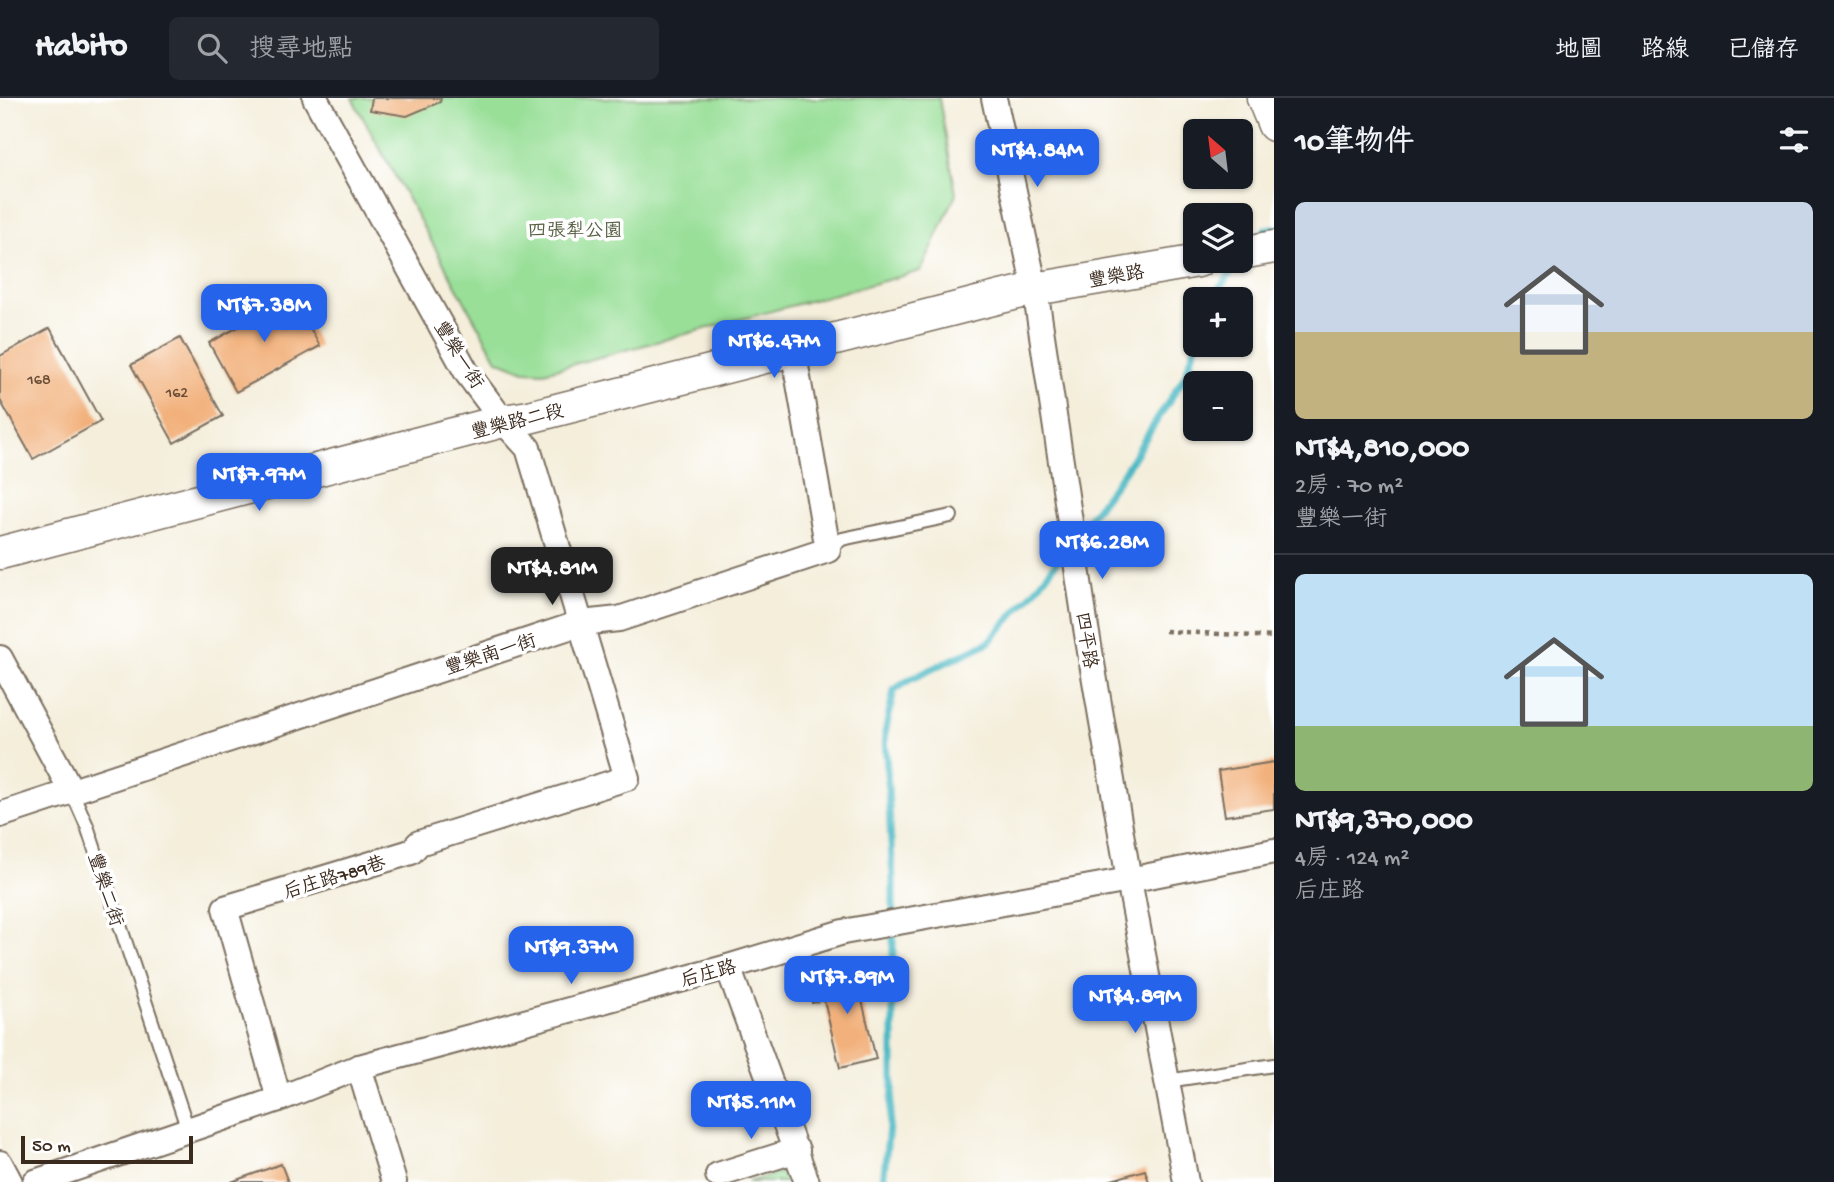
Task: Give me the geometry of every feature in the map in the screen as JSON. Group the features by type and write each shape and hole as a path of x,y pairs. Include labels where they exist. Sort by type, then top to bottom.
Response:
{"street":[{"name":"豐樂一街","path":"315,98 467,373 503,421 528,447 627,778"},
{"name":"四平路","path":"994,98 1035,289 1086,628 1129,880 1186,1182"},
{"path":"1263,98 1274,125"},
{"path":"1253,251 1274,247"},
{"name":"豐樂路","path":"1035,289 1183,264"},
{"name":"豐樂路二段","path":"0,553 503,421 529,417 1035,289"},
{"path":"793,349 828,550"},
{"name":"豐樂南一街","path":"0,815 581,623 619,619 828,550"},
{"name":"豐樂二街","path":"0,658 72,792"},
{"name":"后庄路789巷","path":"279,1098 225,908 411,852 419,843 627,778"},
{"name":"后庄路","path":"35,1182 279,1098 359,1067 728,967 843,932 1129,880 1274,850"},
{"path":"728,967 807,1182"},
{"path":"359,1067 394,1182"},
{"path":"709,1178 797,1150"},
{"path":"0,1163 10,1182"}],"lane":[{"path":"828,550 842,539 951,516"},
{"name":"豐樂二街","path":"72,792 91,839 188,1130"},
{"path":"1167,1081 1274,1065"}],"path":[{"path":"1165,631 1274,637"}],"green space":[{"name":"四張犁公園","path":"352,98 939,98 956,194 921,271 544,372 525,371 497,360"},
{"path":"789,1170 793,1182 748,1182"}],"building":[{"path":"372,98 441,98 440,102 407,116 370,110"},
{"path":"293,297 320,346 236,392 209,343"},
{"path":"50,328 101,421 33,459 0,400 0,356"},
{"path":"180,338 223,416 174,443 131,365"},
{"path":"1274,762 1274,809 1225,816 1218,771"},
{"path":"872,969 876,988 860,992 876,1059 840,1068 824,1000 812,1003 808,985"},
{"path":"281,1164 288,1182 231,1182"},
{"path":"1145,1170 1149,1182 1108,1182 1108,1181"}],"waterway":[{"path":"1258,239 1265,230 1274,228"},
{"path":"1220,287 1231,273"},
{"path":"1078,533 1124,472 1185,376 1192,357"},
{"path":"883,1182 893,1090 893,880 885,733 894,690 909,680 989,642 1037,588 1067,548"}]}
